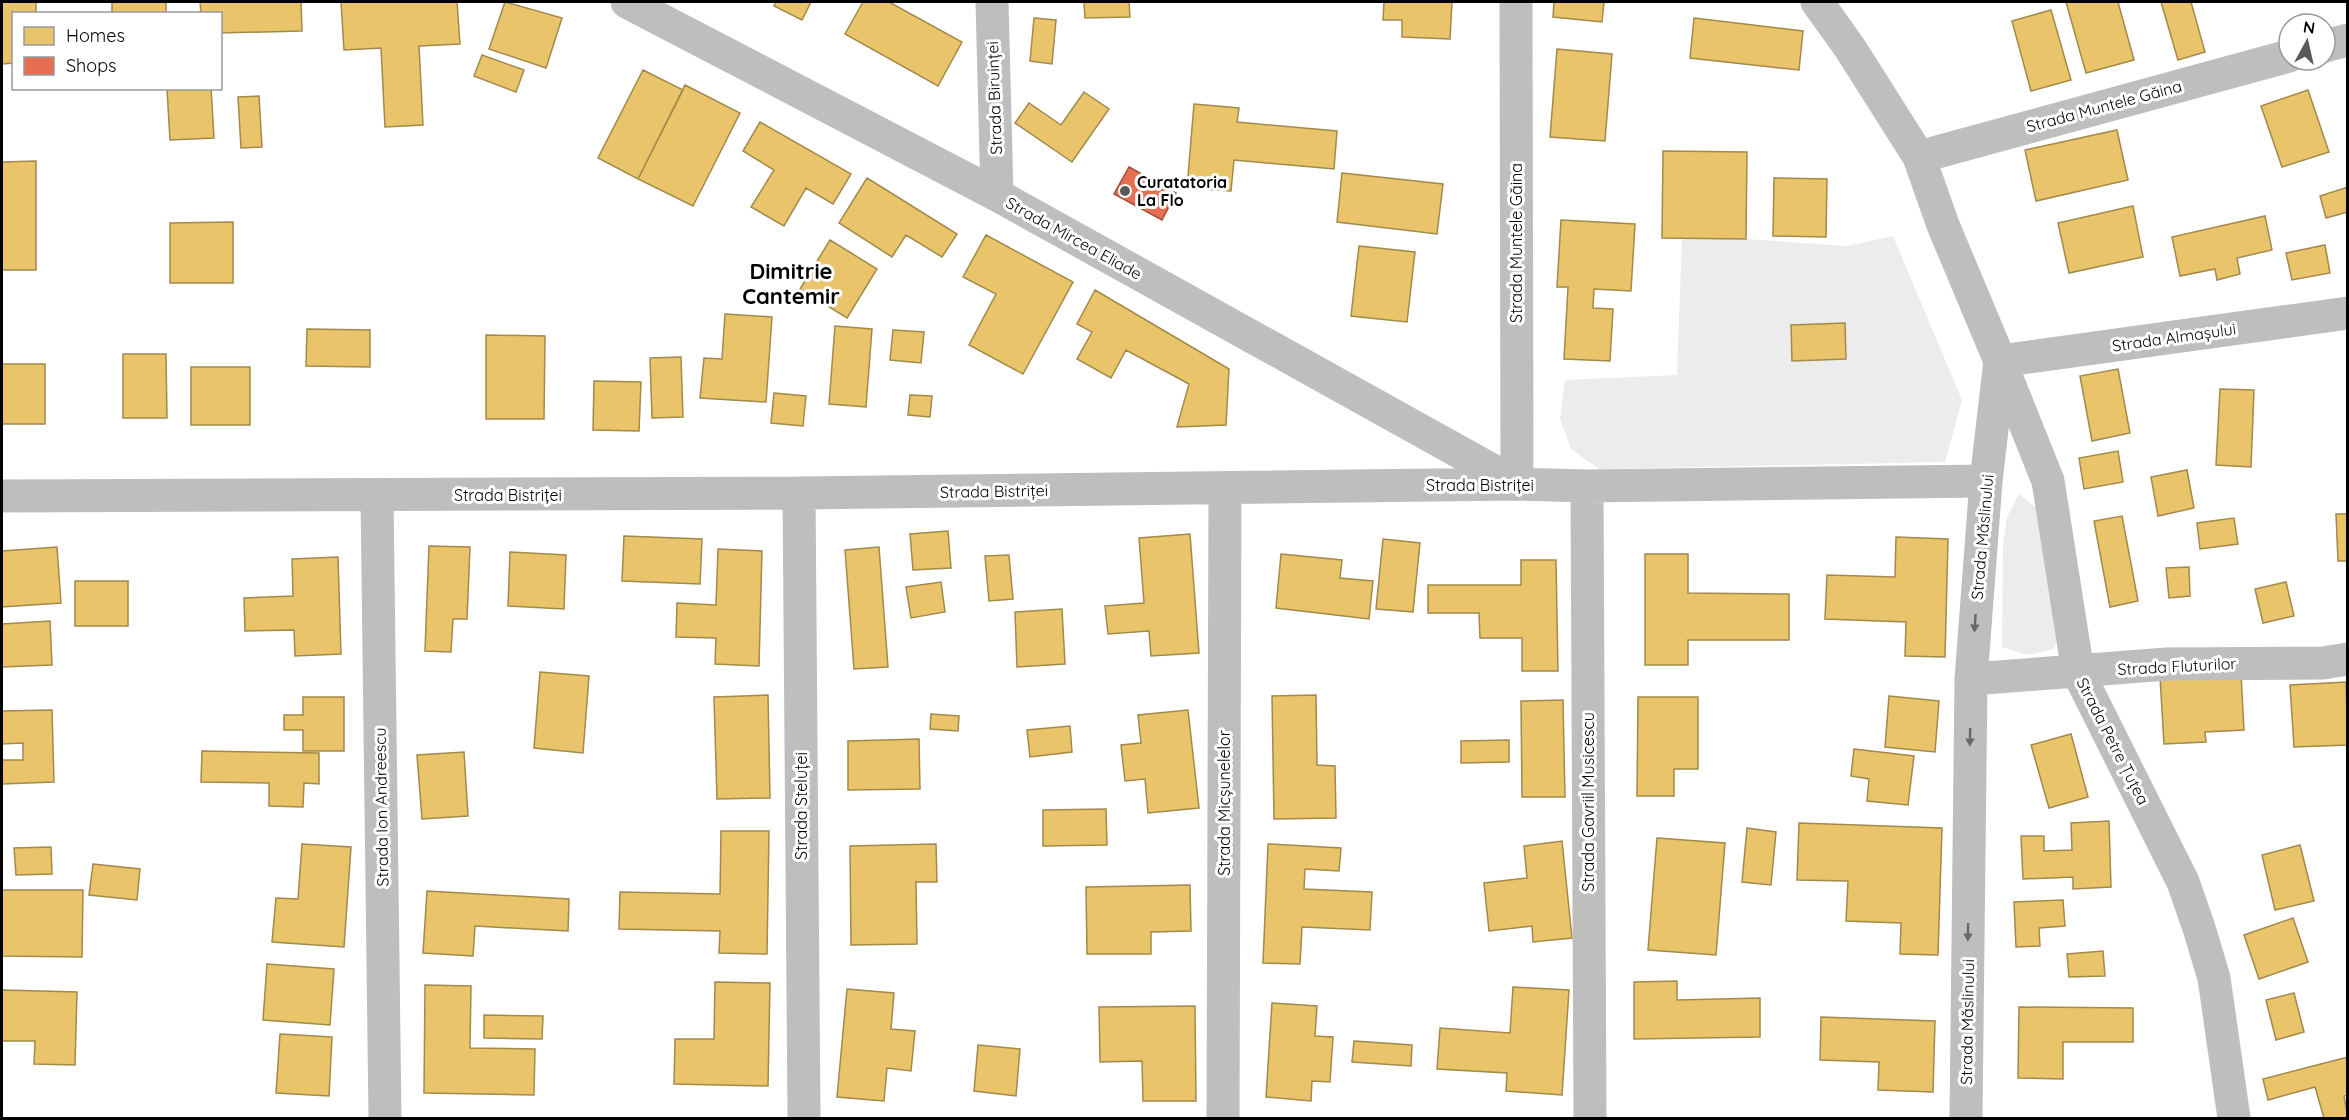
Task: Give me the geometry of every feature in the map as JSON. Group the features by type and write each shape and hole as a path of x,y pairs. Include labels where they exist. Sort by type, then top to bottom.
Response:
{"street":[{"name":"Strada Mircea Eliade","path":"627,2 998,195 1517,484"},
{"name":"Strada Biruinței","path":"992,2 998,195"},
{"name":"Strada Muntele Găina","path":"1516,2 1517,484"},
{"name":"Strada Măslinului","path":"1816,2 1850,48 1918,157 1943,225 2000,362 1986,481 1971,679 1966,1119"},
{"name":"Strada Muntele Găina","path":"1918,157 2277,59"},
{"name":"Strada Almașului","path":"2000,362 2348,313"},
{"name":"Strada Petre Țuțea","path":"2000,362 2048,481 2078,672 2173,862 2196,919 2214,978 2234,1119"},
{"name":"Strada Bistriței","path":"2,496 799,493 1986,481"},
{"name":"Strada Gavriil Musicescu","path":"1587,486 1590,1119"},
{"name":"Strada Micșunelelor","path":"1223,1119 1225,488"},
{"name":"Strada Steluței","path":"799,493 804,1119"},
{"name":"Strada Ion Andreescu","path":"377,496 385,1119"},
{"name":"Strada Fluturilor","path":"1971,679 2167,664 2323,663 2348,659"}],"shaded area":[{"path":"1893,236 1962,400 1945,462 1599,469 1571,449 1560,419 1565,380 1677,375 1682,238 1746,239 1847,246"},
{"path":"2019,494 2037,509 2061,633 2054,649 2027,655 2002,647 2003,545 2007,517"}],"building: Homes":[{"path":"2,2 36,2 36,12 12,12 12,63 2,64"},
{"path":"112,2 166,2 166,12 112,12"},
{"path":"200,2 301,2 302,31 222,33 222,12 201,12"},
{"path":"341,2 457,2 460,44 419,46 423,125 385,127 381,48 344,50"},
{"path":"505,2 562,18 546,68 489,49"},
{"path":"776,2 811,2 802,20 774,6"},
{"path":"863,2 889,2 962,42 938,86 845,34"},
{"path":"1084,2 1129,2 1130,17 1085,18"},
{"path":"1384,2 1452,2 1450,39 1402,37 1402,20 1383,20"},
{"path":"1554,2 1604,2 1602,22 1553,17"},
{"path":"2066,2 2118,2 2134,60 2086,73"},
{"path":"2161,2 2191,2 2205,52 2178,60"},
{"path":"2051,10 2071,80 2031,91 2012,21"},
{"path":"1034,18 1056,20 1052,64 1030,61"},
{"path":"1694,18 1803,31 1799,70 1690,58"},
{"path":"1557,49 1612,54 1605,141 1550,137"},
{"path":"482,55 524,70 516,92 474,76"},
{"path":"643,70 683,90 638,179 598,158"},
{"path":"685,85 740,113 693,206 638,179"},
{"path":"167,90 211,90 214,138 170,140"},
{"path":"2308,90 2329,152 2282,167 2261,106"},
{"path":"1084,92 1109,109 1072,162 1015,123 1029,103 1061,125"},
{"path":"259,96 262,147 241,148 238,97"},
{"path":"1194,104 1239,108 1237,122 1337,131 1334,169 1234,160 1231,191 1187,188"},
{"path":"760,122 851,174 833,204 806,188 784,226 751,207 774,170 743,151"},
{"path":"2117,130 2128,180 2036,201 2025,150"},
{"path":"1663,151 1747,152 1746,239 1662,238"},
{"path":"36,161 36,270 2,270 2,162"},
{"path":"1342,173 1443,184 1437,234 1337,222"},
{"path":"867,178 957,234 942,257 906,235 892,257 839,223"},
{"path":"1774,178 1827,179 1826,237 1773,236"},
{"path":"2348,187 2348,212 2326,218 2320,196"},
{"path":"2133,206 2143,257 2069,273 2058,223"},
{"path":"2265,216 2272,250 2237,258 2240,274 2217,280 2215,269 2180,276 2172,237"},
{"path":"1561,220 1635,224 1631,291 1594,289 1593,308 1613,309 1610,361 1564,359 1568,287 1557,287"},
{"path":"233,222 233,283 170,283 170,223"},
{"path":"986,235 1073,282 1023,374 969,345 996,294 963,277"},
{"path":"830,240 877,269 847,318 800,289"},
{"path":"2325,245 2330,273 2292,280 2286,253"},
{"path":"1359,246 1415,252 1407,322 1351,316"},
{"path":"1095,290 1229,369 1226,425 1177,427 1189,384 1126,350 1111,378 1077,359 1092,332 1077,324"},
{"path":"725,314 772,317 766,402 700,398 704,358 722,359"},
{"path":"1845,323 1846,359 1792,361 1791,325"},
{"path":"835,326 872,329 866,407 829,404"},
{"path":"307,329 370,330 370,367 306,366"},
{"path":"893,330 924,332 921,363 890,360"},
{"path":"486,335 545,336 544,419 486,419"},
{"path":"123,354 166,354 167,418 123,418"},
{"path":"681,357 683,417 652,418 650,358"},
{"path":"2,364 45,364 45,424 2,424"},
{"path":"191,367 250,367 250,425 191,425"},
{"path":"2118,369 2130,433 2092,441 2080,376"},
{"path":"594,381 641,382 639,431 593,430"},
{"path":"2220,389 2254,390 2251,467 2216,465"},
{"path":"774,393 806,396 803,426 771,423"},
{"path":"910,395 932,396 930,417 908,415"},
{"path":"2118,451 2123,482 2084,489 2079,458"},
{"path":"2187,470 2194,508 2158,516 2151,477"},
{"path":"2336,514 2348,514 2348,561 2338,561"},
{"path":"2122,516 2138,601 2110,607 2094,521"},
{"path":"2234,518 2238,544 2200,549 2197,523"},
{"path":"948,531 951,568 913,570 910,534"},
{"path":"1190,534 1199,653 1151,656 1149,631 1108,634 1105,606 1144,603 1139,538"},
{"path":"624,536 702,539 700,584 622,581"},
{"path":"1896,537 1948,539 1945,657 1905,656 1906,622 1825,619 1827,575 1895,577"},
{"path":"1383,539 1420,543 1413,612 1376,609"},
{"path":"429,546 470,547 467,619 453,619 451,652 425,651"},
{"path":"57,547 61,603 2,607 2,551"},
{"path":"879,547 888,667 854,669 845,550"},
{"path":"718,549 762,551 759,666 715,664 716,638 676,637 677,603 716,605"},
{"path":"510,552 566,555 564,609 508,606"},
{"path":"1281,554 1342,560 1340,578 1373,581 1369,619 1276,608"},
{"path":"1645,554 1688,554 1688,593 1789,594 1789,640 1688,640 1688,665 1645,665"},
{"path":"1009,555 1013,599 989,601 985,556"},
{"path":"338,557 341,654 295,656 294,630 245,631 244,598 293,596 292,559"},
{"path":"1521,560 1556,560 1558,671 1522,671 1522,638 1480,638 1479,613 1428,613 1428,585 1521,585"},
{"path":"2189,567 2190,596 2169,598 2166,568"},
{"path":"75,581 128,581 128,626 75,626"},
{"path":"941,582 945,612 911,618 906,587"},
{"path":"2286,582 2294,616 2263,623 2255,589"},
{"path":"1062,609 1065,664 1017,667 1015,612"},
{"path":"50,621 52,665 2,667 2,624"},
{"path":"540,672 589,676 583,753 534,748"},
{"path":"2241,674 2244,730 2205,732 2206,742 2164,744 2160,677"},
{"path":"2346,682 2348,745 2294,747 2290,685"},
{"path":"768,695 770,798 717,799 714,697"},
{"path":"1316,695 1317,765 1335,766 1336,818 1274,819 1272,696"},
{"path":"1889,696 1939,701 1935,752 1885,747"},
{"path":"303,697 344,697 344,751 303,751 303,730 284,730 284,715 303,715"},
{"path":"1638,697 1698,697 1698,769 1674,769 1674,796 1637,796"},
{"path":"1563,700 1565,797 1522,797 1521,701"},
{"path":"52,710 54,782 2,784 2,760 23,760 23,743 2,744 2,711"},
{"path":"1188,710 1199,808 1148,813 1145,779 1125,781 1121,745 1141,743 1138,715"},
{"path":"931,714 959,716 958,731 930,729"},
{"path":"1070,726 1072,752 1030,757 1027,730"},
{"path":"2071,734 2088,797 2049,808 2031,745"},
{"path":"919,739 920,789 848,790 848,741"},
{"path":"1509,740 1509,762 1461,763 1461,741"},
{"path":"1854,749 1914,756 1908,805 1867,801 1869,779 1851,776"},
{"path":"202,751 319,753 319,784 304,783 303,807 269,806 269,783 201,782"},
{"path":"464,752 468,816 422,819 417,755"},
{"path":"1106,809 1107,845 1043,846 1043,810"},
{"path":"2109,821 2111,887 2073,889 2073,877 2023,879 2021,836 2044,836 2044,851 2072,850 2071,823"},
{"path":"1799,823 1942,828 1938,955 1900,954 1901,923 1846,921 1848,881 1797,880"},
{"path":"1747,828 1776,832 1771,885 1742,882"},
{"path":"721,831 769,831 767,954 719,953 720,931 619,929 620,892 720,894"},
{"path":"1657,838 1725,843 1716,955 1648,950"},
{"path":"1562,841 1572,938 1533,942 1532,926 1489,931 1484,883 1527,878 1524,846"},
{"path":"302,844 351,847 344,947 272,942 276,898 298,899"},
{"path":"936,844 937,882 916,882 917,944 851,945 850,846"},
{"path":"1268,844 1341,848 1339,871 1305,869 1304,889 1372,892 1370,930 1302,927 1300,964 1263,963"},
{"path":"2300,845 2314,901 2275,910 2262,855"},
{"path":"51,847 52,874 16,875 14,848"},
{"path":"93,864 140,869 137,900 89,895"},
{"path":"1190,885 1191,931 1151,932 1151,954 1087,954 1086,887"},
{"path":"2,890 83,890 82,957 2,956"},
{"path":"427,891 569,899 568,931 475,926 473,956 423,953"},
{"path":"2063,900 2065,926 2039,928 2040,946 2016,947 2014,902"},
{"path":"2293,918 2308,962 2259,979 2244,935"},
{"path":"2103,951 2105,976 2069,977 2067,954"},
{"path":"267,964 334,969 330,1025 263,1020"},
{"path":"1677,981 1677,1000 1760,998 1760,1037 1634,1039 1634,982"},
{"path":"715,982 770,983 768,1086 674,1084 675,1039 714,1039"},
{"path":"425,985 471,986 470,1048 535,1049 534,1095 424,1093"},
{"path":"1513,987 1569,990 1562,1095 1506,1091 1507,1073 1437,1069 1440,1028 1510,1033"},
{"path":"847,989 894,993 891,1029 915,1031 911,1071 887,1068 884,1101 837,1097"},
{"path":"2,990 77,992 75,1065 34,1064 35,1041 2,1041"},
{"path":"2294,993 2304,1032 2276,1040 2266,1000"},
{"path":"1272,1003 1317,1006 1315,1036 1333,1037 1330,1082 1312,1081 1311,1101 1266,1097"},
{"path":"1195,1006 1196,1101 1143,1101 1142,1061 1100,1062 1099,1007"},
{"path":"2019,1007 2133,1008 2133,1042 2063,1042 2063,1079 2018,1078"},
{"path":"484,1015 543,1016 542,1039 484,1038"},
{"path":"1821,1017 1935,1021 1933,1092 1878,1090 1879,1062 1820,1060"},
{"path":"280,1034 332,1037 329,1096 276,1093"},
{"path":"1354,1041 1412,1045 1411,1066 1352,1062"},
{"path":"978,1045 1020,1049 1016,1096 974,1091"},
{"path":"2348,1057 2348,1095 2344,1096 2348,1118 2324,1118 2315,1087 2268,1100 2263,1079"}],"building: Shops":[{"path":"1129,167 1176,193 1162,220 1114,194"}],"place":[{"name":"Curatatoria La Flo","path":"1125,191"}],"district":[{"name":"Dimitrie Cantemir","path":"791,284"}]}
